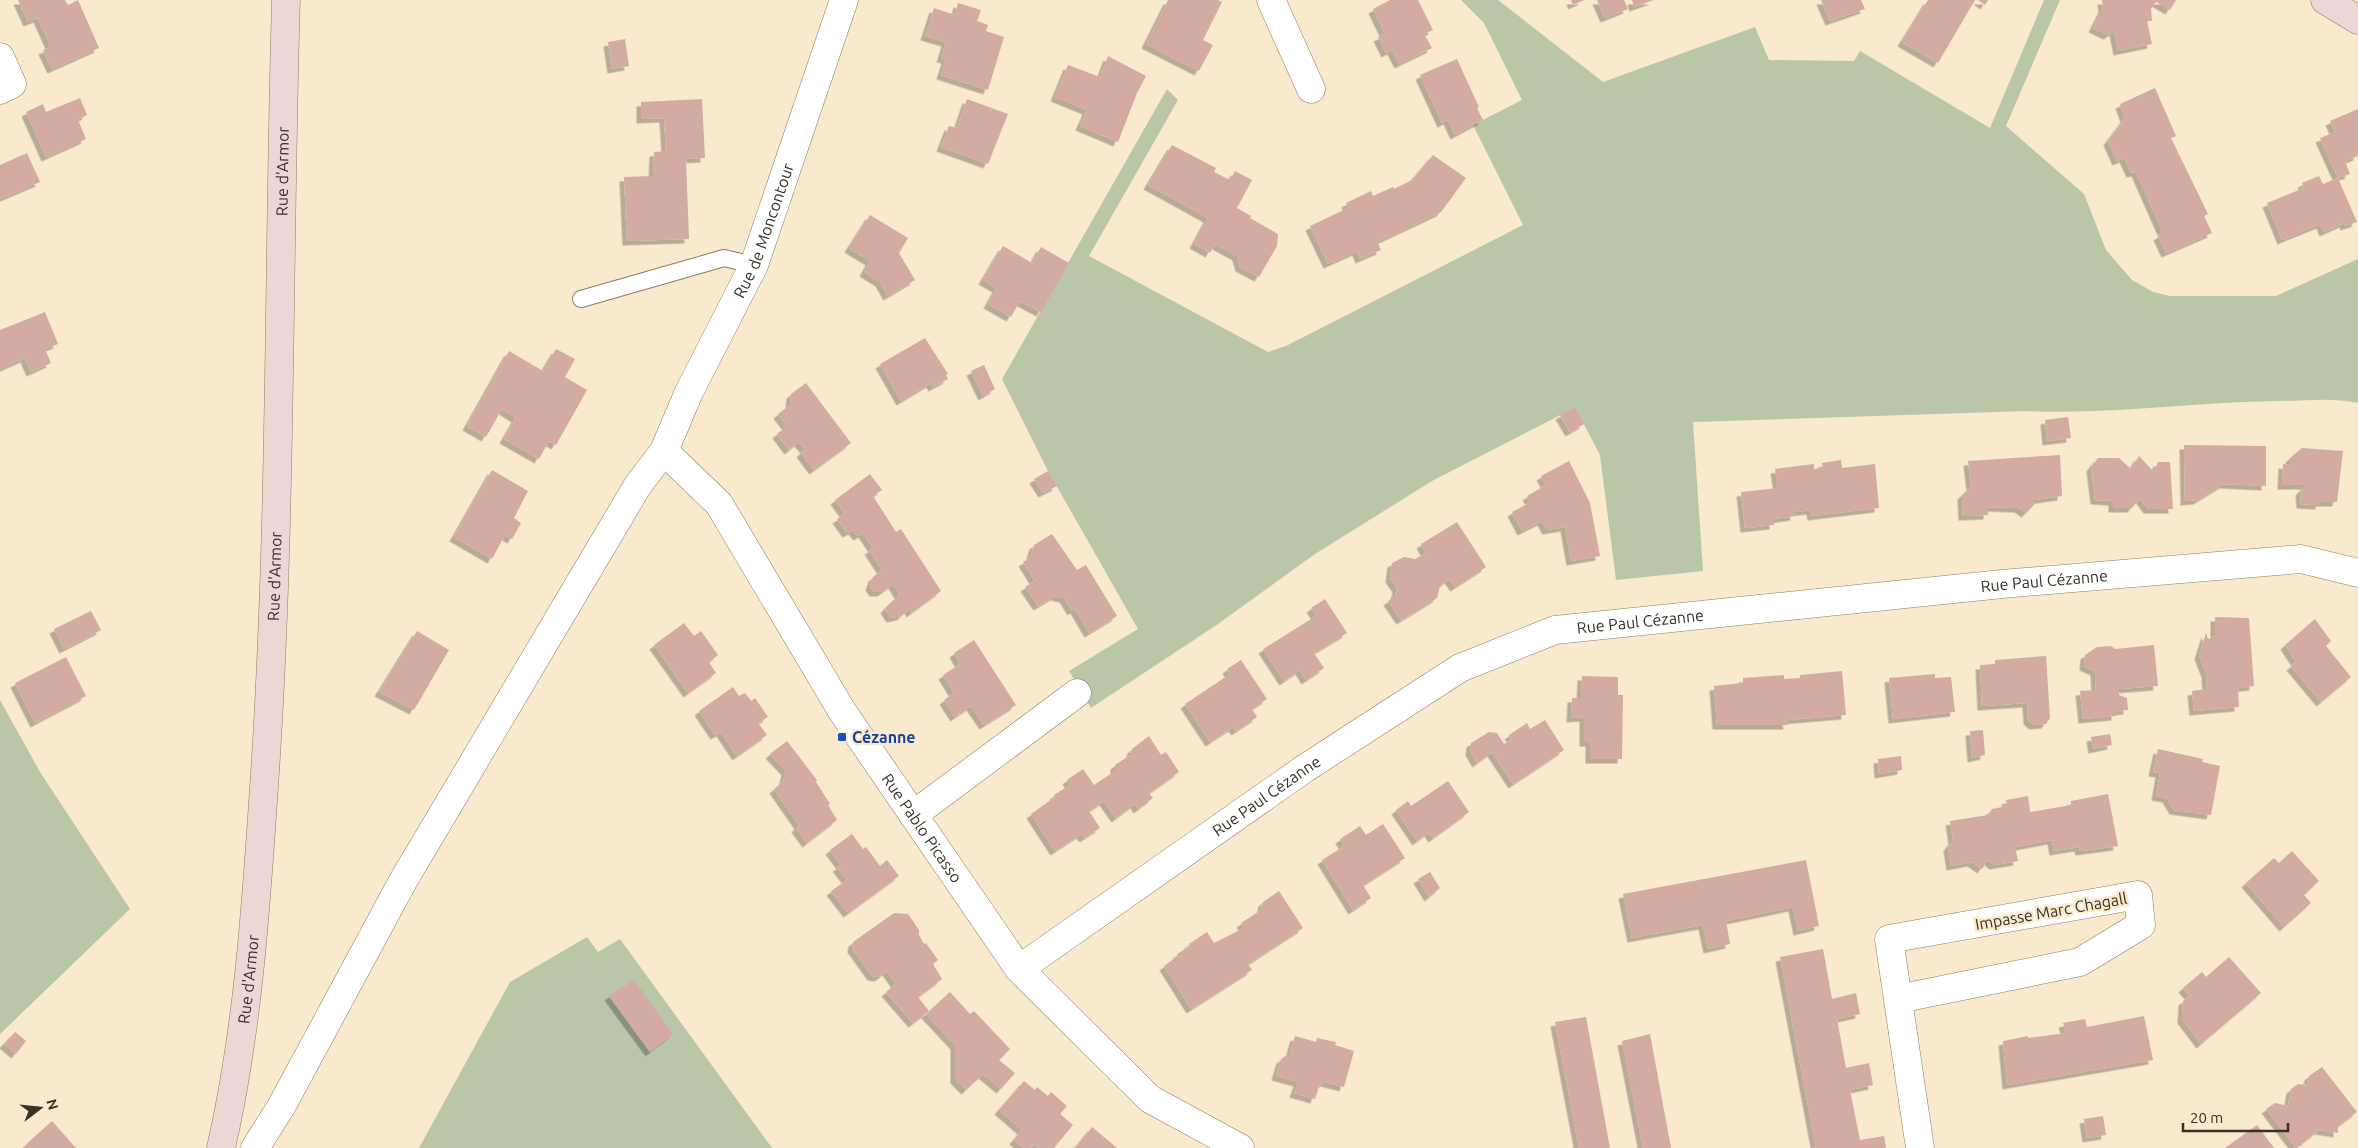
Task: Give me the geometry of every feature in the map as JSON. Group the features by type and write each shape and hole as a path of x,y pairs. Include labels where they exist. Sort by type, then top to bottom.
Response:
{"main road":[{"name":"Rue d'Armor","path":"221,1148 234,1093 255,920 272,680 286,0"},
{"path":"2325,0 2358,20"}],"street":[{"name":"Rue de Moncontour","path":"255,1148 281,1107 403,881 638,485 664,451 689,392 754,264 844,0"},
{"path":"1271,0 1311,89"},
{"path":"0,57 12,84 0,90"},
{"name":"Rue Pablo Picasso","path":"664,451 719,504 842,711 1019,969 1150,1099 1240,1148"},
{"name":"Rue Paul Cézanne","path":"1019,969 1304,769 1460,668 1555,630 2002,584 2301,559 2358,573"},
{"path":"913,815 1077,692"},
{"name":"Impasse Marc Chagall","path":"1898,999 2080,962 2141,925 2138,895 1889,939 1920,1148"}],"lane":[{"path":"581,299 724,258 754,264"}],"green space":[{"path":"1461,0 1498,0 1603,82 1755,27 1769,60 1854,61 1860,51 1990,128 2044,0 2060,0 2006,126 2084,194 2106,250 2132,280 2153,292 2170,296 2276,296 2358,259 2358,403 2338,400 2247,402 2120,410 2026,411 1693,422 1703,571 1616,580 1600,455 1578,413 1572,409 1432,481 1315,554 1218,624 1091,708 1069,671 1138,629 1048,471 1002,379 1167,89 1178,100 1089,256 1268,352 1286,346 1523,225 1473,125 1522,100 1484,23"},
{"path":"0,700 40,772 130,909 0,1034"},
{"path":"587,937 598,952 620,939 772,1148 419,1148 510,982"}],"building":[{"path":"18,0 65,0 68,5 78,0 99,48 52,69 43,50 51,47 38,18 28,22"},
{"path":"1168,0 1218,0 1222,2 1203,40 1213,45 1199,71 1146,44"},
{"path":"1390,0 1418,0 1433,30 1424,34 1432,48 1399,64 1392,50 1386,53 1378,37 1385,34 1373,9"},
{"path":"1571,0 1584,0 1573,5"},
{"path":"1597,0 1624,0 1628,9 1605,18"},
{"path":"1632,0 1654,0 1634,7"},
{"path":"1821,0 1861,0 1865,9 1830,21"},
{"path":"1928,0 1975,0 1938,63 1902,42"},
{"path":"1978,0 1988,0 1985,5"},
{"path":"2102,0 2176,0 2170,10 2156,2 2151,9 2152,21 2147,21 2152,44 2118,51 2114,31 2108,35 2093,28 2103,8"},
{"path":"958,3 981,10 977,21 988,25 986,31 1004,37 988,90 941,75 946,59 941,58 946,42 925,36 934,8 955,15"},
{"path":"625,39 629,66 612,69 608,42"},
{"path":"1108,56 1146,76 1137,93 1118,142 1080,126 1087,110 1055,97 1068,65 1100,77"},
{"path":"1457,59 1483,120 1455,135 1448,120 1442,123 1420,75"},
{"path":"2155,88 2176,136 2171,138 2208,214 2204,216 2212,233 2166,253 2158,236 2163,233 2136,172 2131,173 2124,158 2117,161 2108,141 2125,118 2120,104"},
{"path":"80,98 87,115 78,120 86,139 46,157 26,112 43,104 46,112"},
{"path":"702,99 705,158 686,159 689,239 627,241 624,177 653,176 654,152 666,151 664,118 641,119 641,102"},
{"path":"967,99 1008,114 988,164 941,147 949,126 957,128"},
{"path":"2358,109 2358,156 2345,161 2350,174 2338,178 2320,138 2335,132 2330,121"},
{"path":"1172,145 1216,168 1214,172 1230,180 1235,171 1252,180 1237,208 1278,234 1277,246 1259,277 1240,267 1237,256 1215,244 1210,253 1194,244 1208,218 1148,185"},
{"path":"27,153 40,182 0,199 0,165"},
{"path":"1433,155 1466,178 1441,212 1377,242 1381,250 1360,259 1357,251 1328,264 1310,226 1348,208 1346,203 1371,191 1373,196 1412,180"},
{"path":"2319,176 2323,184 2338,178 2357,222 2345,226 2344,223 2324,232 2321,224 2282,240 2267,203 2304,188 2302,183"},
{"path":"870,215 908,238 899,253 915,280 888,296 880,282 864,272 870,261 849,248"},
{"path":"1003,246 1032,263 1041,247 1069,263 1041,312 1020,301 1011,317 988,304 997,288 983,280"},
{"path":"45,312 58,344 45,349 51,363 31,372 25,358 0,369 0,330"},
{"path":"925,338 948,374 946,375 948,379 933,387 931,383 901,401 880,364"},
{"path":"556,349 575,359 565,377 587,390 556,445 549,441 539,459 504,439 516,418 502,409 486,437 467,426 509,351 543,371"},
{"path":"984,365 995,389 983,396 971,371"},
{"path":"806,383 851,443 814,470 801,453 805,449 799,442 789,450 777,434 787,426 778,414 790,405 791,394"},
{"path":"1575,407 1584,424 1570,432 1560,415"},
{"path":"2068,417 2071,438 2047,441 2045,420"},
{"path":"2184,445 2266,446 2266,486 2224,484 2198,500 2185,501"},
{"path":"2302,448 2343,451 2337,502 2320,502 2320,505 2301,504 2300,491 2306,485 2282,485 2283,464 2290,465 2290,458"},
{"path":"2060,455 2062,496 2033,500 2034,505 2026,513 2019,508 1988,507 1988,515 1963,516 1962,495 1971,487 1968,461"},
{"path":"2139,456 2154,472 2158,462 2170,462 2173,509 2148,509 2140,498 2132,508 2113,508 2113,501 2095,500 2091,467 2098,458 2119,458 2131,469"},
{"path":"1841,460 1842,468 1875,464 1879,508 1812,516 1811,510 1794,512 1795,516 1774,519 1774,525 1745,528 1741,492 1778,488 1775,469 1814,464 1814,469 1823,468 1822,463"},
{"path":"1569,461 1590,503 1600,556 1571,561 1565,527 1547,530 1542,521 1522,531 1512,512 1531,502 1527,496 1546,485 1541,476"},
{"path":"492,470 528,491 514,518 521,523 512,539 505,535 492,559 454,537"},
{"path":"1048,471 1057,486 1043,493 1034,479"},
{"path":"870,474 882,490 873,496 896,532 901,529 941,591 911,613 909,609 901,616 891,618 885,609 900,596 893,584 882,592 874,592 870,586 873,577 882,570 869,550 873,548 863,533 858,536 853,530 847,533 837,519 845,514 835,500"},
{"path":"1457,522 1486,567 1455,587 1449,579 1440,586 1437,598 1401,620 1388,601 1395,596 1397,588 1390,578 1392,563 1404,557 1415,559 1426,553 1421,544"},
{"path":"1052,534 1077,570 1086,565 1117,616 1089,633 1075,609 1072,611 1064,598 1055,596 1038,606 1025,587 1035,581 1023,562 1030,558 1034,545"},
{"path":"1325,599 1347,633 1314,653 1324,668 1306,680 1300,670 1284,681 1263,649 1316,616 1311,608"},
{"path":"91,611 101,630 64,649 54,629"},
{"path":"2215,617 2249,618 2254,686 2238,688 2239,707 2194,711 2192,691 2207,689 2206,673 2199,655 2206,633 2208,639 2215,636"},
{"path":"2315,619 2331,641 2326,646 2351,677 2321,702 2291,666 2296,662 2285,645"},
{"path":"684,623 694,636 701,631 718,655 709,662 716,673 688,693 654,645"},
{"path":"417,631 449,650 414,710 379,692"},
{"path":"974,640 1016,705 984,725 971,706 955,717 944,700 954,693 943,675 960,664 954,653"},
{"path":"2154,645 2158,686 2119,689 2119,695 2127,698 2128,710 2116,711 2116,716 2083,719 2080,691 2096,690 2095,671 2084,666 2085,655 2097,647 2111,646 2115,649"},
{"path":"2046,656 2050,718 2046,724 2034,725 2028,720 2027,703 1982,706 1980,665 1995,664 1995,660"},
{"path":"66,657 86,696 35,723 15,683"},
{"path":"1241,660 1267,699 1252,709 1257,717 1236,731 1233,727 1210,742 1185,704 1230,674 1227,669"},
{"path":"1842,671 1846,715 1787,720 1788,725 1717,725 1714,686 1743,683 1743,678 1784,675 1784,679 1800,678 1800,675"},
{"path":"1935,674 1935,678 1951,677 1955,712 1893,719 1889,678"},
{"path":"1582,676 1618,677 1618,695 1623,695 1622,759 1590,759 1590,742 1584,742 1584,717 1571,718 1572,698 1581,698"},
{"path":"733,687 739,696 745,693 751,701 755,698 768,717 758,723 767,735 737,756 721,732 715,735 699,711"},
{"path":"1545,720 1564,750 1513,784 1492,752 1477,763 1470,751 1471,743 1489,732 1497,733 1504,744 1512,739 1509,735 1527,723 1530,729"},
{"path":"1983,730 1985,755 1972,758 1970,731"},
{"path":"2110,734 2112,745 2093,749 2091,737"},
{"path":"1149,736 1161,755 1166,752 1179,772 1149,793 1153,798 1138,809 1135,804 1116,818 1104,801 1089,811 1100,828 1084,838 1081,834 1055,851 1031,814 1055,797 1054,795 1070,785 1067,780 1083,769 1094,785 1115,771 1115,765 1130,755 1132,749"},
{"path":"787,741 817,780 816,782 830,804 828,805 837,820 807,843 796,828 799,825 774,789 783,782 786,771 770,754"},
{"path":"2158,749 2203,759 2202,762 2220,766 2211,815 2174,810 2167,798 2156,796 2160,773 2153,772"},
{"path":"1901,756 1902,770 1879,774 1878,759"},
{"path":"1448,781 1469,812 1433,838 1429,832 1417,841 1396,810 1408,801 1411,806"},
{"path":"2108,794 2118,846 2080,851 2079,847 2054,851 2052,840 2015,847 2018,861 1994,865 1988,860 1982,869 1972,862 1951,866 1948,847 1953,840 1950,821 1988,815 1992,809 2007,806 2006,800 2028,796 2030,812 2071,805 2071,801"},
{"path":"1383,824 1405,858 1363,885 1371,898 1353,910 1322,860 1344,846 1340,839 1360,826 1366,835"},
{"path":"852,834 863,849 866,847 880,866 887,860 899,876 848,913 831,891 847,880 837,867 841,865 830,850"},
{"path":"2292,851 2319,881 2304,895 2311,903 2284,927 2246,883 2274,858 2279,863"},
{"path":"1806,860 1819,926 1798,931 1793,907 1726,921 1730,944 1708,949 1703,925 1632,938 1623,894"},
{"path":"1430,872 1440,888 1429,897 1418,879"},
{"path":"1279,891 1303,928 1248,964 1252,970 1191,1009 1164,966 1178,956 1177,954 1190,946 1189,944 1207,932 1214,943 1244,928 1241,923 1261,910 1263,902"},
{"path":"894,913 908,914 919,930 919,935 924,944 926,943 938,960 933,964 942,979 918,997 929,1011 913,1023 886,992 896,984 887,971 879,977 872,976 852,948 853,942"},
{"path":"1823,949 1832,999 1856,993 1860,1014 1837,1019 1846,1068 1869,1063 1873,1085 1850,1090 1860,1140 1884,1136 1886,1148 1816,1148 1780,957"},
{"path":"2229,957 2261,993 2201,1044 2182,1019 2183,1001 2190,996 2183,988 2202,972 2206,977"},
{"path":"634,980 673,1034 650,1052 609,996"},
{"path":"950,992 970,1014 974,1011 1010,1049 999,1060 1015,1073 1001,1089 983,1074 966,1090 955,1079 955,1045 926,1014"},
{"path":"2144,1016 2153,1060 2007,1085 2003,1041 2028,1036 2028,1038 2066,1033 2063,1023 2085,1019 2087,1027"},
{"path":"1586,1017 1610,1148 1579,1148 1555,1022"},
{"path":"15,1032 26,1041 16,1054 4,1044"},
{"path":"1650,1034 1671,1148 1643,1148 1622,1041"},
{"path":"1295,1036 1316,1042 1317,1038 1336,1042 1335,1045 1354,1051 1344,1087 1325,1082 1319,1086 1315,1099 1294,1093 1298,1082 1276,1076 1281,1059 1290,1053"},
{"path":"2322,1067 2357,1112 2338,1126 2338,1133 2319,1130 2296,1148 2266,1109 2275,1103 2288,1106 2291,1089 2298,1084 2307,1085 2309,1076"},
{"path":"1024,1081 1035,1090 1037,1087 1048,1096 1051,1092 1067,1106 1060,1114 1073,1125 1054,1148 1039,1148 1034,1144 1031,1148 1023,1148 1014,1140 1022,1130 999,1110"},
{"path":"2103,1116 2106,1135 2087,1138 2084,1119"},
{"path":"52,1121 76,1148 23,1148 31,1140"},
{"path":"2257,1125 2274,1148 2225,1148"},
{"path":"1092,1127 1117,1148 1075,1148"}],"place":[{"name":"Cézanne","path":"842,737"}]}
